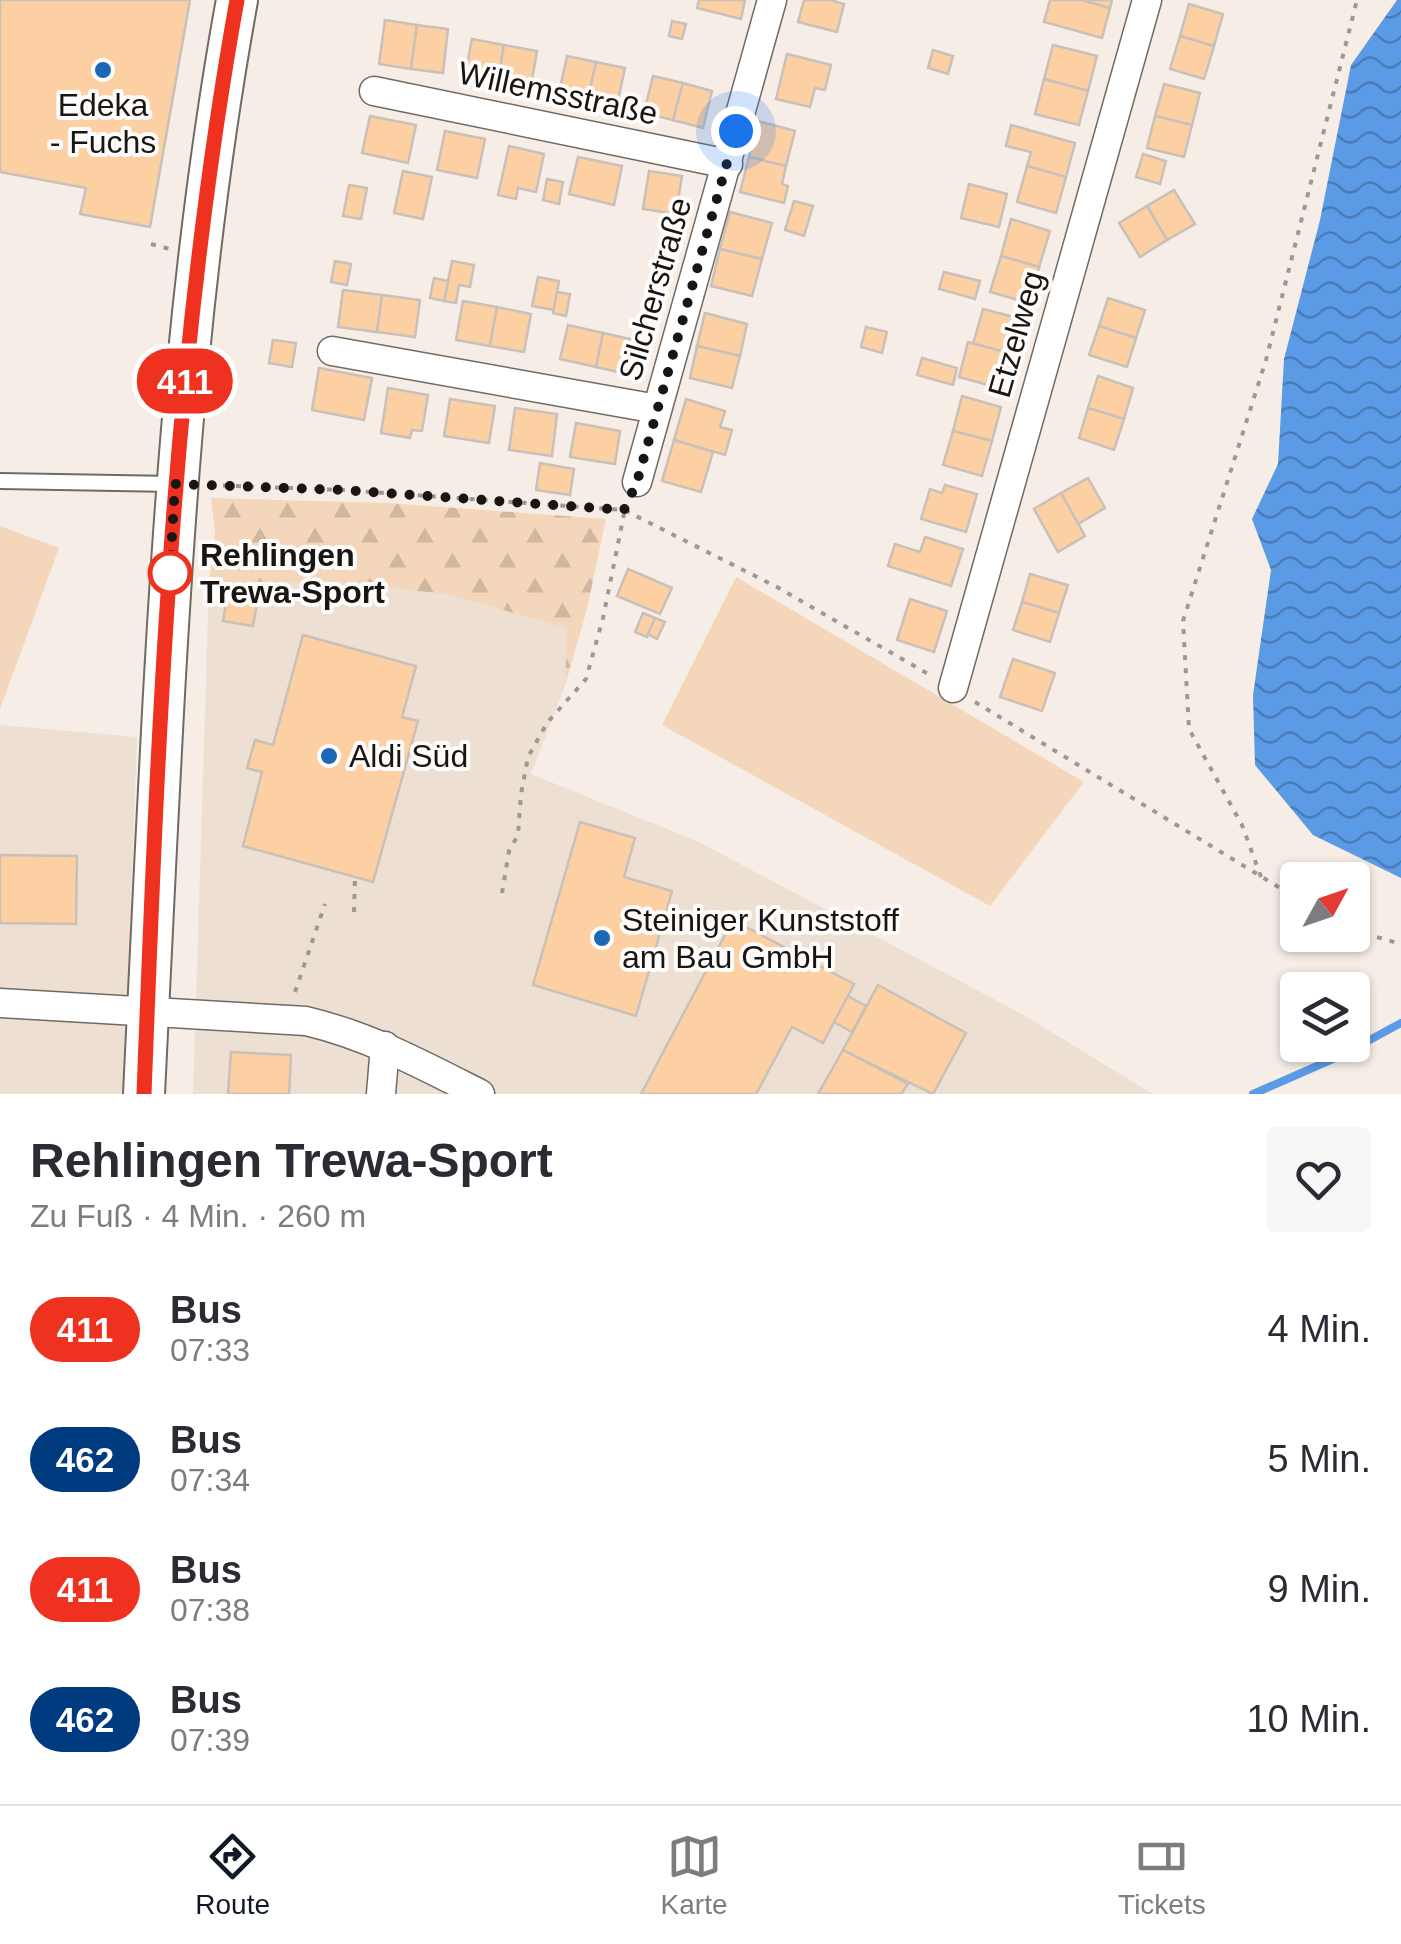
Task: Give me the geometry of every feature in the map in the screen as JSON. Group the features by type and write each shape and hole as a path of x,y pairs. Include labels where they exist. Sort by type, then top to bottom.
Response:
{"main road":[{"path":"144,1094 175,484 216,113 237,0"}],"street":[{"name":"Silcherstraße","path":"637,482 772,0"},
{"name":"Etzelweg","path":"953,688 1147,0"},
{"name":"Willemsstraße","path":"374,91 728,164"},
{"path":"332,351 657,409"},
{"path":"0,1003 295,1020 349,1031 480,1094"},
{"path":"380,1094 386,1046"}],"lane":[{"path":"0,481 175,484"}],"path":[{"path":"1261,878 1242,825 1189,729 1183,621 1266,360 1356,0"},
{"path":"502,893 509,851 518,835 528,758 546,722 586,679 603,618 624,510 637,482"},
{"path":"175,484 343,490 624,510 777,587 953,688 1280,889"},
{"path":"354,912 355,877"},
{"path":"295,1020 287,1017 324,904"},
{"path":"1370,935 1401,944"}],"shaded area":[{"path":"325,581 446,594 568,628 565,686 531,774 697,841 1020,1013 1153,1094 193,1094 209,585"},
{"path":"0,725 137,737 124,1094 0,1094"}],"green space":[{"path":"211,498 388,503 606,519 587,609 565,686 567,628 446,594 325,581 209,585 215,531"},
{"path":"0,526 59,548 0,709"},
{"path":"736,577 1084,782 990,906 662,725"}],"water":[{"path":"1397,0 1401,0 1401,878 1313,835 1255,765 1253,695 1271,570 1252,519 1278,464 1284,359 1320,220 1351,65"}],"building":[{"path":"0,0 190,0 150,227 80,214 86,188 0,172"},
{"path":"699,0 745,0 741,19 697,8"},
{"path":"804,0 844,4 837,32 798,22"},
{"path":"1050,0 1082,0 1110,8 1102,38 1044,22"},
{"path":"1082,0 1112,0 1110,8"},
{"path":"1189,4 1223,14 1214,46 1180,36"},
{"path":"385,20 417,25 411,69 379,64"},
{"path":"672,21 686,24 682,39 669,36"},
{"path":"417,25 448,29 443,73 411,69"},
{"path":"1180,36 1214,46 1204,79 1170,69"},
{"path":"472,39 504,45 498,81 465,75"},
{"path":"504,45 537,51 531,86 498,81"},
{"path":"1053,45 1097,56 1088,91 1044,79"},
{"path":"933,50 953,56 948,74 928,68"},
{"path":"787,54 831,65 825,90 815,88 810,107 776,99"},
{"path":"567,56 596,62 588,99 559,93"},
{"path":"596,62 625,68 617,105 588,99"},
{"path":"653,76 683,83 673,120 644,113"},
{"path":"1044,79 1088,91 1079,125 1035,114"},
{"path":"683,83 712,91 703,128 673,120"},
{"path":"1164,84 1200,93 1192,125 1155,116"},
{"path":"370,116 416,125 408,163 362,153"},
{"path":"1155,116 1192,125 1184,157 1147,148"},
{"path":"758,121 795,131 786,166 749,157"},
{"path":"1011,125 1075,143 1066,177 1027,166 1031,152 1006,146"},
{"path":"445,131 485,139 477,178 437,170"},
{"path":"509,146 544,154 536,192 518,188 516,199 498,195"},
{"path":"1143,154 1166,161 1160,184 1136,177"},
{"path":"578,157 622,166 614,205 569,194"},
{"path":"749,157 786,166 782,184 788,186 784,203 740,192"},
{"path":"1027,166 1066,177 1056,213 1017,202"},
{"path":"403,171 432,177 423,219 394,213"},
{"path":"649,171 682,176 676,214 643,209"},
{"path":"547,179 563,182 559,204 543,200"},
{"path":"969,184 1007,194 999,227 961,218"},
{"path":"349,185 367,188 361,219 343,216"},
{"path":"1174,190 1195,224 1167,240 1147,206"},
{"path":"794,201 813,206 804,236 785,230"},
{"path":"1147,206 1167,240 1140,257 1119,223"},
{"path":"730,212 772,223 762,259 720,249"},
{"path":"1011,219 1050,231 1039,267 1001,256"},
{"path":"720,249 762,259 752,296 711,286"},
{"path":"1001,256 1039,267 1029,303 990,292"},
{"path":"335,261 351,264 347,285 331,282"},
{"path":"452,261 474,265 470,287 459,285 456,303 444,301"},
{"path":"944,272 980,281 975,299 939,289"},
{"path":"538,277 559,281 554,310 532,306"},
{"path":"434,278 448,281 444,301 430,298"},
{"path":"343,290 382,295 377,332 338,327"},
{"path":"557,292 570,294 566,316 553,313"},
{"path":"382,295 420,300 415,337 377,332"},
{"path":"1108,298 1145,310 1136,338 1099,326"},
{"path":"463,301 497,307 490,346 456,340"},
{"path":"497,307 531,314 524,352 490,346"},
{"path":"983,309 1025,320 1016,355 973,344"},
{"path":"705,313 747,324 740,356 697,346"},
{"path":"568,325 603,333 596,367 560,359"},
{"path":"1099,326 1136,338 1127,367 1089,355"},
{"path":"866,327 887,332 882,353 861,347"},
{"path":"603,333 639,341 631,375 596,367"},
{"path":"273,340 296,343 292,367 269,363"},
{"path":"968,342 1016,355 1006,390 959,377"},
{"path":"697,346 740,356 732,388 690,378"},
{"path":"922,358 957,368 953,385 917,375"},
{"path":"319,368 372,378 364,420 312,410"},
{"path":"1098,376 1133,388 1124,419 1088,408"},
{"path":"388,388 428,395 422,431 412,430 410,438 381,433"},
{"path":"962,396 1001,407 992,441 953,431"},
{"path":"450,399 495,406 489,443 444,436"},
{"path":"686,399 725,411 720,427 732,430 725,455 674,440"},
{"path":"515,408 557,414 552,456 509,450"},
{"path":"1088,408 1124,419 1114,450 1079,438"},
{"path":"576,423 620,431 615,464 570,457"},
{"path":"953,431 992,441 982,476 943,465"},
{"path":"674,440 713,452 701,492 662,481"},
{"path":"540,463 574,469 570,495 536,490"},
{"path":"1088,478 1105,508 1078,524 1061,493"},
{"path":"945,485 977,494 966,532 921,519 930,489 942,493"},
{"path":"1061,493 1085,536 1058,552 1034,509"},
{"path":"925,537 963,549 951,586 888,566 895,544 920,552"},
{"path":"628,569 672,588 660,614 617,596"},
{"path":"1030,574 1068,585 1059,613 1022,602"},
{"path":"228,592 258,597 253,626 223,621"},
{"path":"910,599 947,611 934,652 897,640"},
{"path":"1022,602 1059,613 1050,642 1013,630"},
{"path":"643,613 655,618 647,637 635,632"},
{"path":"655,618 665,622 657,639 648,634"},
{"name":"Aldi Süd","path":"303,635 416,666 402,717 418,721 373,882 243,846 262,772 247,768 255,740 273,745"},
{"path":"1013,659 1055,673 1042,711 1000,697"},
{"name":"Steiniger Kunststoff am Bau GmbH","path":"580,822 635,838 624,877 672,891 636,1016 533,985"},
{"path":"0,855 77,856 76,924 0,923"},
{"path":"733,920 854,984 848,996 823,1043 792,1027 756,1094 641,1094"},
{"path":"878,985 966,1033 933,1094 843,1050"},
{"path":"848,996 866,1006 852,1032 834,1022"},
{"path":"843,1050 908,1084 901,1094 818,1094"},
{"path":"231,1052 291,1055 289,1094 228,1094"}],"waterway":[{"path":"1253,1094 1342,1055 1401,1023"}],"bus line":[{"name":"411","path":"144,1094 175,484 216,113 237,0"}],"place":[{"name":"Edeka - Fuchs","path":"103,70"},
{"name":"Rehlingen Trewa-Sport","path":"170,573"},
{"name":"Aldi Süd","path":"329,756"},
{"name":"Steiniger Kunststoff am Bau GmbH","path":"602,938"}],"route":[{"path":"170,573 175,484 343,490 624,510 637,482 736,131"}]}
